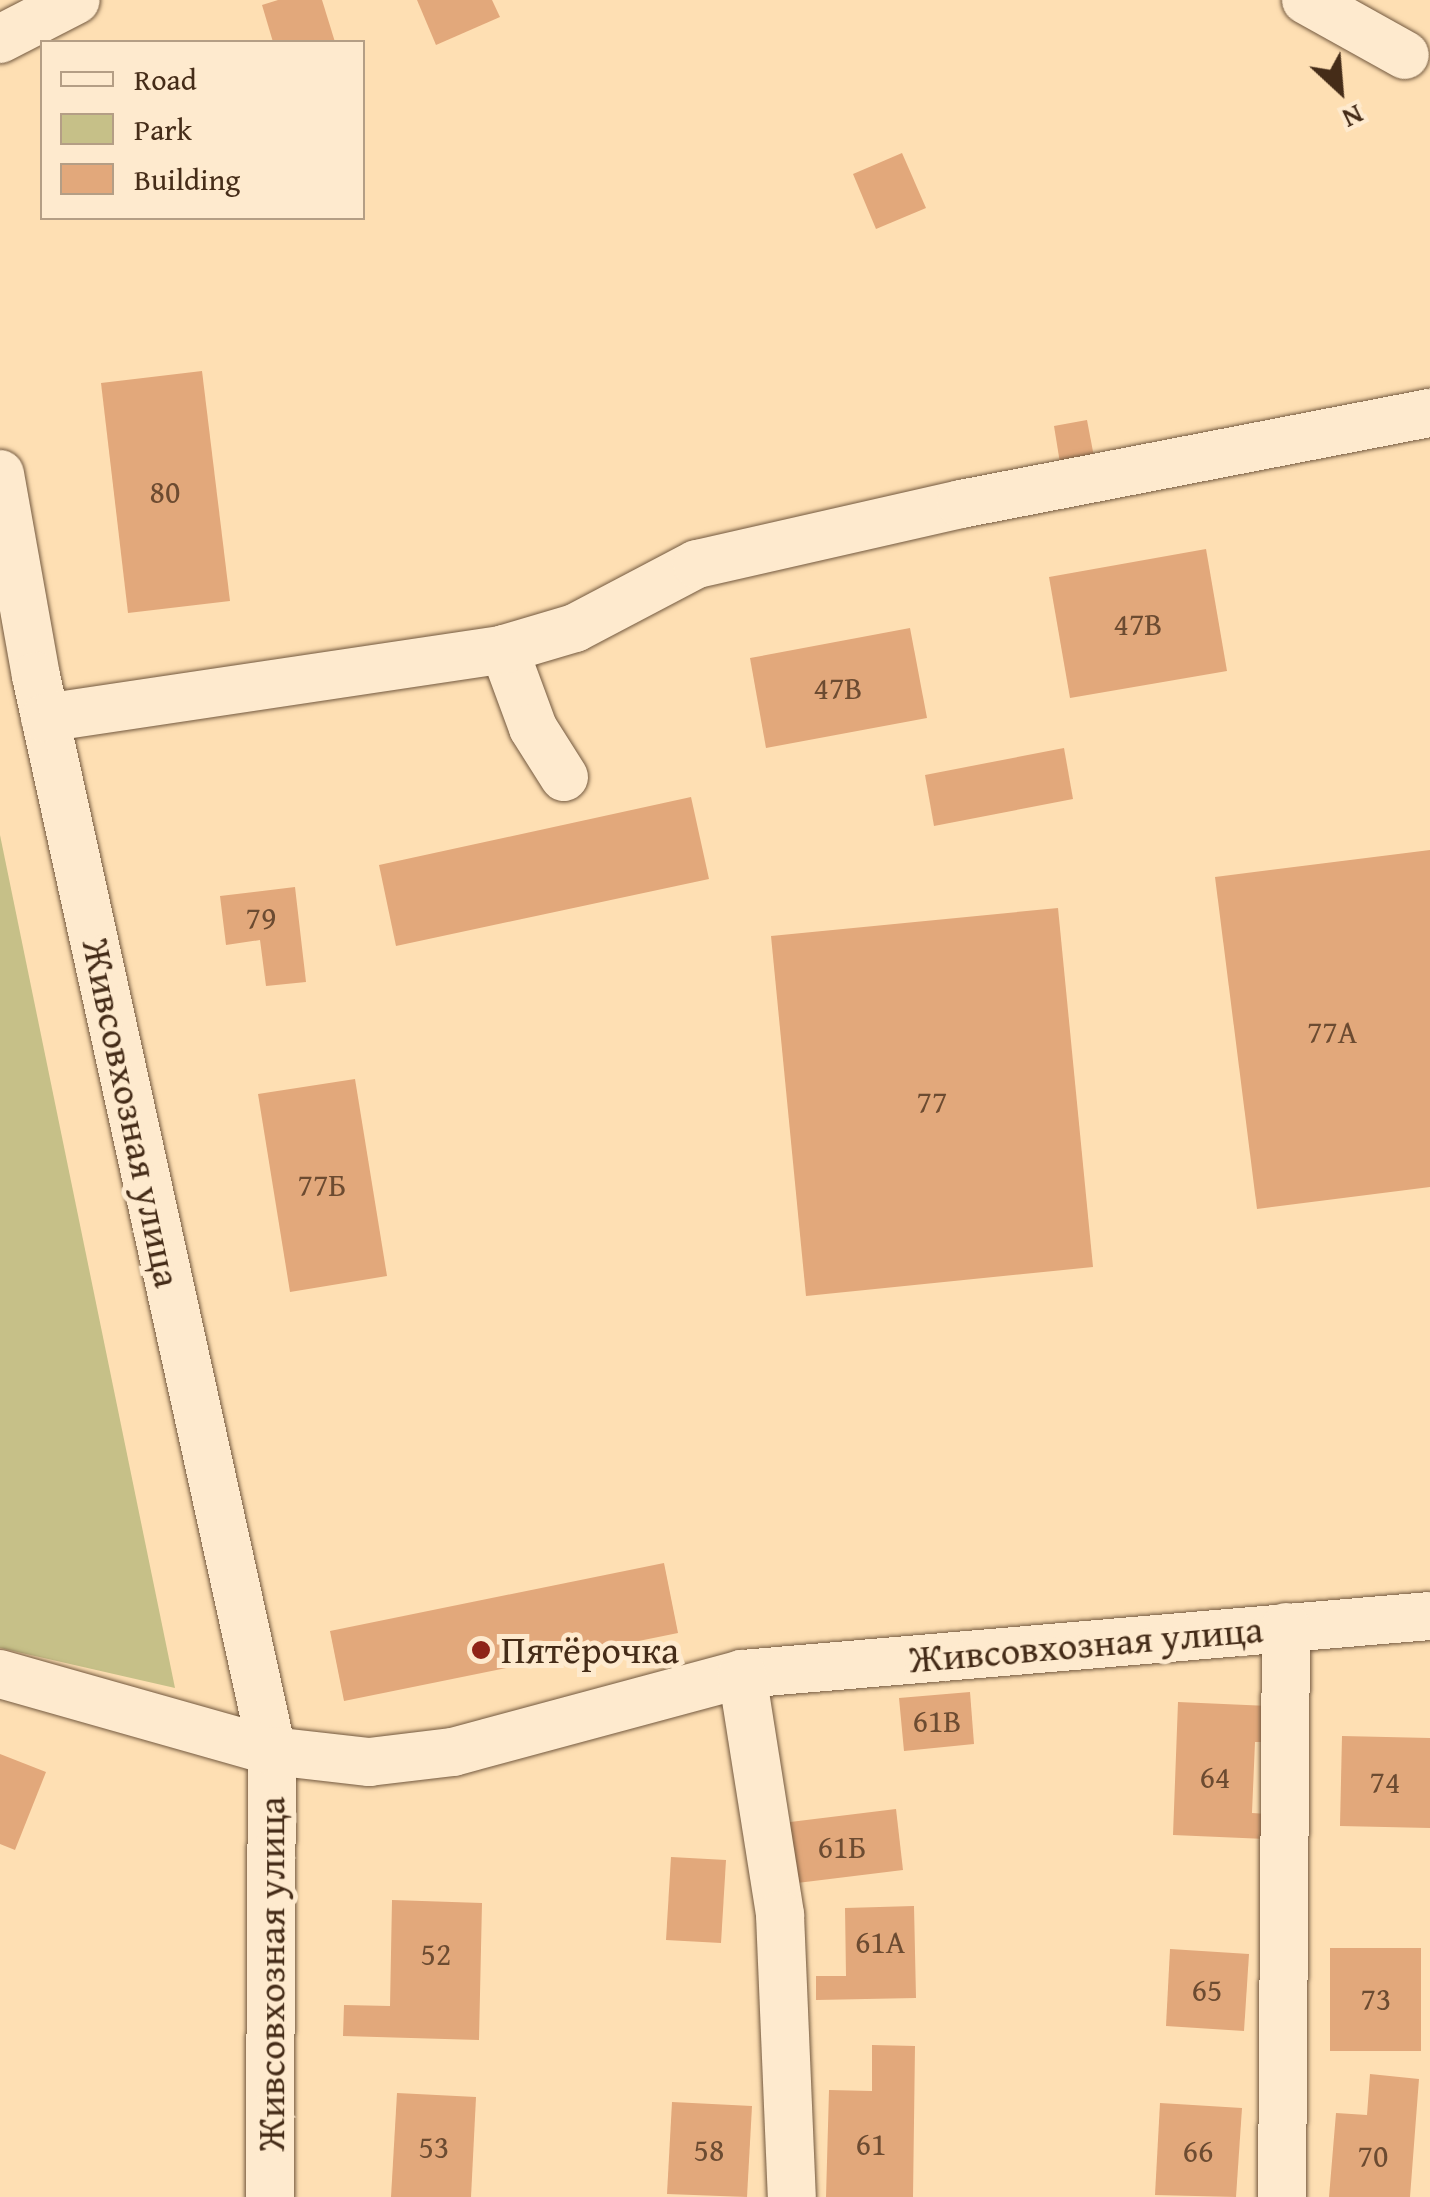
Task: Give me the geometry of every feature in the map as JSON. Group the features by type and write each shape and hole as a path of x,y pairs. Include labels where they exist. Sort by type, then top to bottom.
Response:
{"street":[{"path":"0,39 76,0"},
{"path":"1306,0 1405,55"},
{"path":"27,687 504,649 575,628 697,564 961,504 1430,413"},
{"name":"Живсовхозная улица","path":"0,474 27,687 272,1751 270,2197"},
{"path":"504,649 533,728 564,777"},
{"name":"Живсовхозная улица","path":"0,1674 272,1751 370,1762 453,1752 742,1674 1430,1616"},
{"path":"1282,2197 1286,1627"},
{"path":"742,1674 780,1914 792,2197"}],"green space":[{"path":"0,835 175,1688 0,1648"}],"building":[{"path":"278,0 322,0 334,40 272,40 262,5"},
{"path":"417,0 492,0 500,17 436,45"},
{"path":"902,153 926,208 876,229 853,174"},
{"path":"202,371 230,601 128,613 101,383"},
{"path":"1087,420 1094,457 1060,463 1054,426"},
{"path":"1206,549 1227,671 1070,698 1049,577"},
{"path":"910,628 927,718 766,748 750,658"},
{"path":"1064,748 1073,799 934,826 925,775"},
{"path":"691,797 709,879 396,946 379,865"},
{"path":"1430,850 1430,1187 1257,1209 1215,877"},
{"path":"295,887 306,982 266,986 260,940 226,945 220,896"},
{"path":"1058,908 1093,1267 806,1296 771,936"},
{"path":"355,1079 387,1276 290,1292 258,1094"},
{"path":"664,1563 678,1633 344,1701 330,1631"},
{"path":"970,1692 974,1744 904,1751 899,1698"},
{"path":"1178,1702 1269,1706 1268,1742 1255,1742 1252,1813 1268,1814 1266,1839 1173,1835"},
{"path":"1342,1736 1430,1738 1430,1828 1340,1826"},
{"path":"0,1754 46,1772 15,1850 0,1844"},
{"path":"896,1809 903,1870 789,1884 782,1823"},
{"path":"671,1857 726,1860 721,1943 666,1940"},
{"path":"392,1900 482,1903 479,2040 343,2036 344,2005 390,2006"},
{"path":"914,1906 916,1998 816,2000 816,1976 846,1976 845,1908"},
{"path":"1330,1948 1421,1948 1421,2051 1330,2051"},
{"path":"1170,1949 1249,1954 1244,2031 1166,2026"},
{"path":"872,2045 915,2046 913,2197 826,2197 829,2090 872,2091"},
{"path":"1370,2074 1419,2079 1410,2197 1329,2197 1336,2113 1367,2115"},
{"path":"397,2093 476,2097 471,2197 391,2197"},
{"path":"672,2102 752,2106 747,2197 667,2194"},
{"path":"1160,2103 1242,2108 1236,2197 1155,2195"}],"place":[{"name":"Пятёрочка","path":"481,1650"}]}
